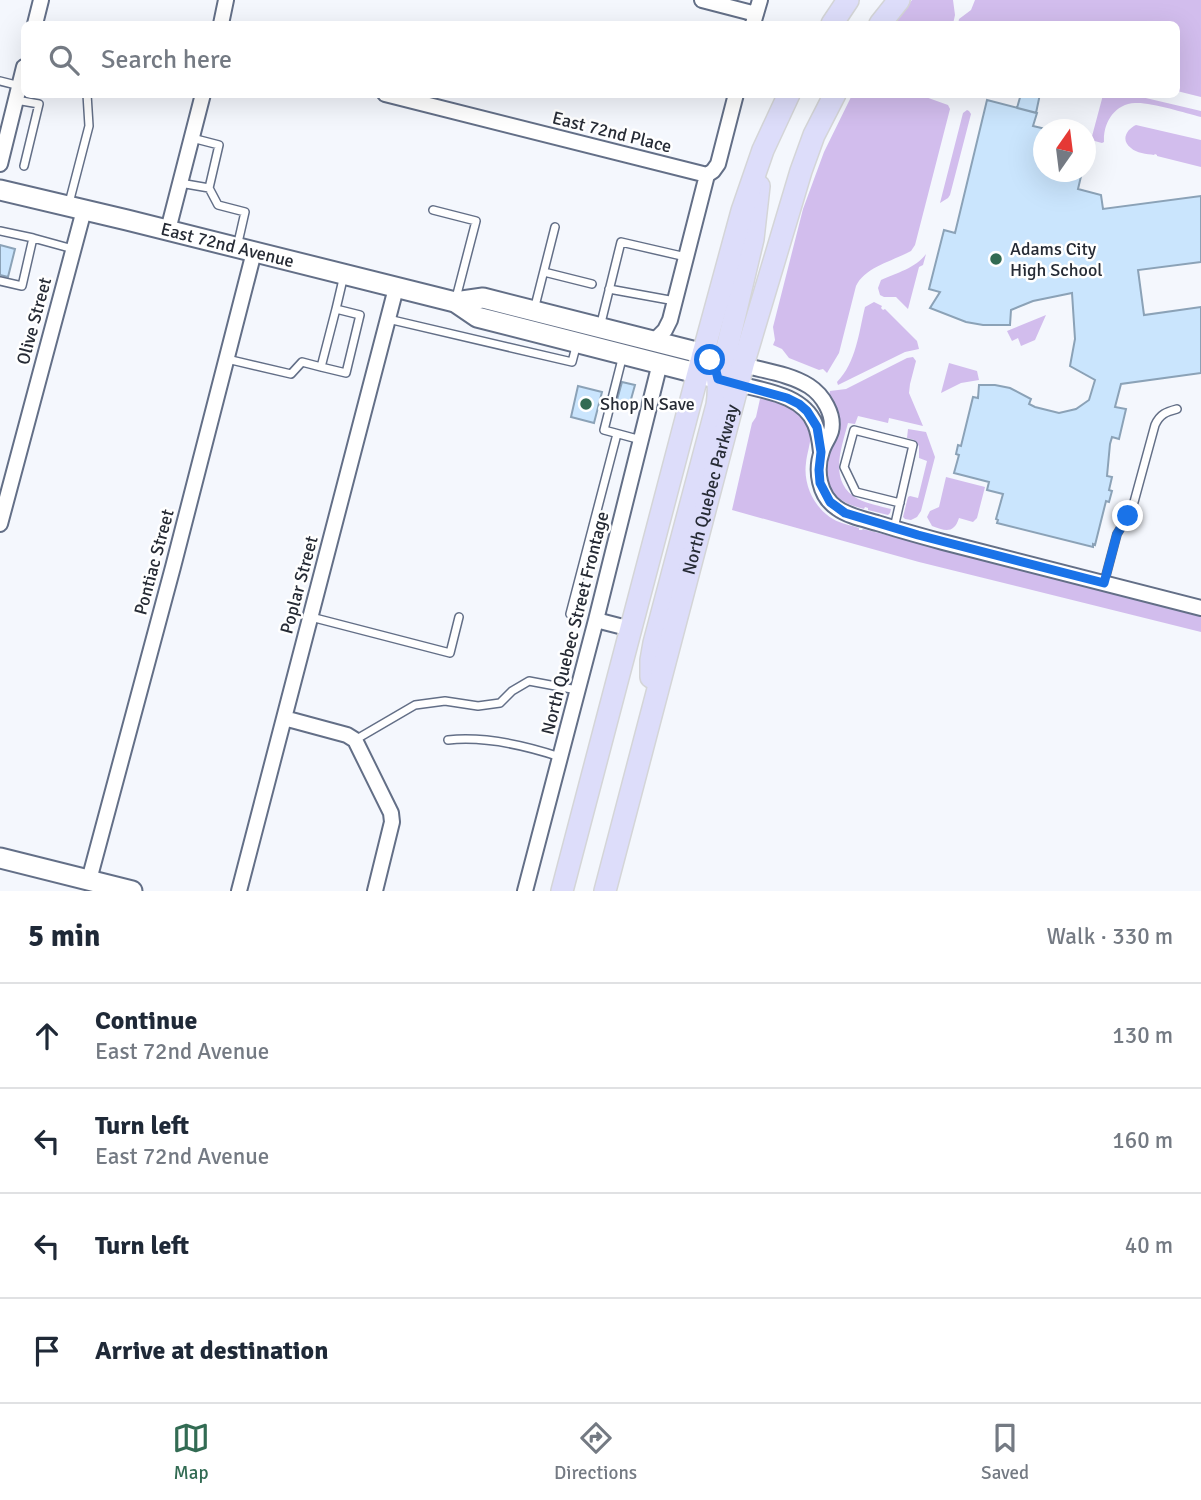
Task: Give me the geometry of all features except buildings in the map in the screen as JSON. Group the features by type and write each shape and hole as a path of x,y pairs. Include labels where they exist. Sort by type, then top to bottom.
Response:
{"main road":[{"path":"834,21 848,0"},
{"path":"882,21 899,0"},
{"name":"North Quebec Parkway","path":"605,891 655,697 721,369 742,211 758,163 787,98"},
{"name":"North Quebec Parkway","path":"562,891 631,629 721,369 814,135 833,98"},
{"name":"East 72nd Avenue","path":"0,190 455,302 477,317 577,343 660,363 721,369"},
{"name":"East 72nd Avenue","path":"455,302 483,298 600,327 654,341 721,369"},
{"path":"0,859 132,891"}],"street":[{"path":"36,21 41,0"},
{"path":"221,21 226,0"},
{"path":"702,0 756,13"},
{"path":"0,164 21,80"},
{"path":"167,230 202,98"},
{"name":"East 72nd Place","path":"401,98 707,175"},
{"path":"654,341 668,325 707,175 718,164 735,98"},
{"name":"Olive Street","path":"0,524 74,250 76,208"},
{"name":"Pontiac Street","path":"89,880 227,359 245,250"},
{"name":"Poplar Street","path":"239,891 396,288"},
{"name":"North Quebec Street Frontage","path":"525,891 660,363"},
{"name":"East 72nd Avenue","path":"721,369 794,379 809,386 829,411 832,422 831,433 821,452"},
{"name":"East 72nd Avenue","path":"721,369 787,398 807,411 817,427 821,452 820,483 830,502 845,513 1201,608"},
{"path":"596,620 631,629"},
{"path":"284,718 347,735 355,740 391,813 391,828 375,891"}],"lane":[{"path":"0,81 21,95"},
{"path":"28,98 39,104"},
{"path":"24,166 39,98"},
{"path":"76,208 89,126 87,98"},
{"path":"192,138 219,145 209,188 219,205 245,212 245,250"},
{"path":"180,183 209,188"},
{"path":"433,210 476,221 455,302"},
{"path":"534,311 555,227"},
{"path":"0,231 74,250"},
{"path":"0,281 22,286 33,238"},
{"path":"600,327 621,242 686,257"},
{"path":"544,272 592,284"},
{"path":"321,367 344,275"},
{"path":"609,289 675,301"},
{"path":"227,359 291,374 302,362 346,373 360,315 336,309"},
{"path":"388,319 572,362 577,343"},
{"path":"623,354 604,430 641,440"},
{"path":"1104,583 1117,534 1134,502 1155,425 1165,412 1177,409"},
{"path":"894,528 900,503 913,445 853,430 844,467 856,492 900,503"},
{"path":"570,614 617,434"},
{"path":"310,617 450,653 459,617"},
{"path":"355,740 415,705 445,701 478,706 500,703 512,691 529,681 578,691"},
{"path":"448,740 499,742 560,757"}],"shaded area":[{"path":"912,0 953,0 954,21 895,21"},
{"path":"975,0 1201,0 1201,97 1180,92 1180,21 959,21 971,10"},
{"path":"851,98 928,98 948,105 950,109 915,245 911,251 873,269 860,279 839,353 827,373 823,369 819,370 789,358 782,349 773,345 773,327 803,209 824,152"},
{"path":"1102,98 1146,98 1201,111 1201,117 1150,104 1128,104 1116,111 1108,121 1102,143 1096,141 1096,121"},
{"path":"967,110 971,114 950,195 940,203 963,113"},
{"path":"1136,125 1201,140 1201,167 1133,150 1125,138"},
{"path":"926,254 923,265 919,267 908,309 896,297 880,295 878,288 881,280 911,267"},
{"path":"874,302 882,306 883,310 917,341 919,349 905,352 838,385 837,382 853,357 865,307"},
{"path":"1046,315 1035,340 1021,346 1018,338 1012,341 1007,331"},
{"path":"913,357 916,361 909,393 923,426 889,418 888,423 858,416 855,424 848,423 840,454 840,475 849,492 862,501 891,509 890,513 888,515 848,504 833,493 826,472 828,447 838,411 829,396 830,391 846,389"},
{"path":"949,363 977,371 979,380 961,383 941,393"},
{"path":"760,399 789,406 806,420 810,434 806,471 808,487 820,509 836,521 859,530 1201,615 1201,632 919,562 732,510"},
{"path":"908,429 926,432 935,457 921,511 911,520 903,517 908,497 918,498 927,461 919,458 919,446 914,440 907,438"},
{"path":"946,477 985,487 977,518 973,522 959,518 954,527 948,530 932,526 927,517 930,511 939,507"}],"place":[{"name":"Adams City High School","path":"996,259"},
{"name":"Shop N Save","path":"586,404"}],"route":[{"path":"710,360 718,379 787,398 807,411 817,427 821,452 820,483 825,496 836,508 855,517 1104,583 1117,534 1128,516"}]}
